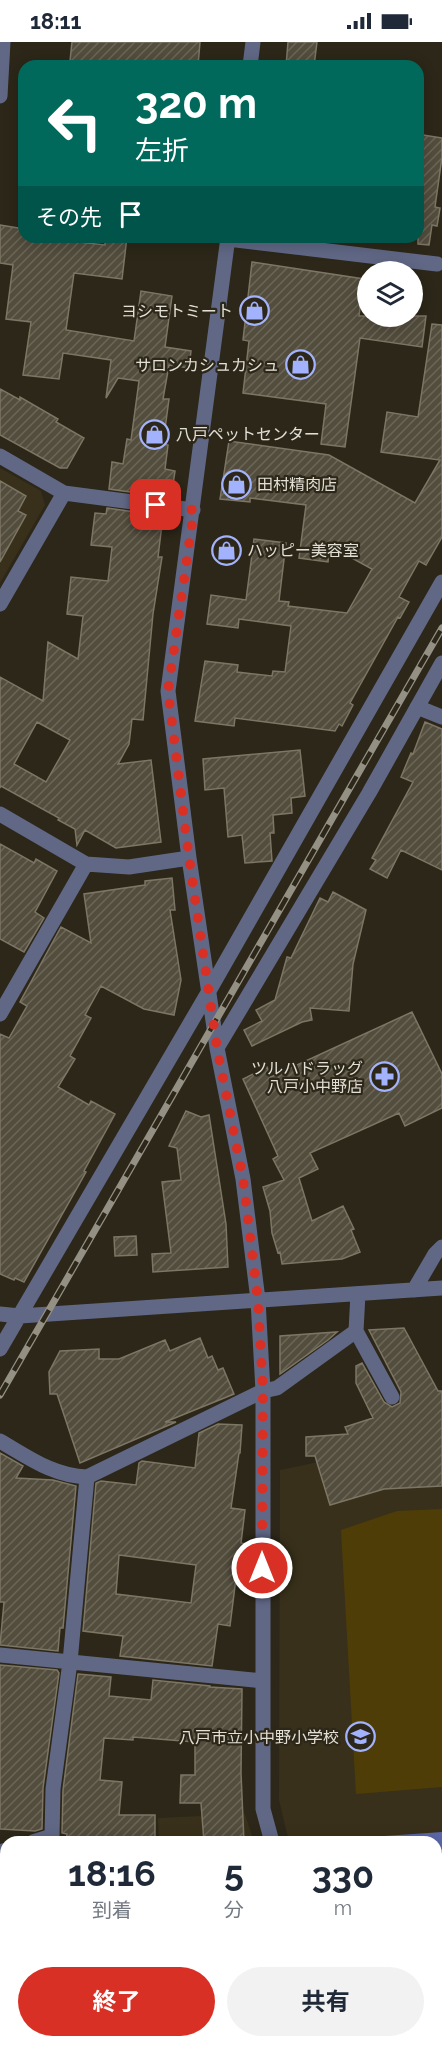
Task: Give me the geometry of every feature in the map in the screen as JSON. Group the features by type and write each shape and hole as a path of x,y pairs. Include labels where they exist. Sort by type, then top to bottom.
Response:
{"street":[{"path":"0,96 3,42"},
{"path":"251,60 253,42"},
{"path":"227,243 194,510 168,691 189,858 217,1048 243,1179 258,1300 263,1391 264,1809 271,1836"},
{"path":"268,243 437,264"},
{"path":"0,456 64,493 194,510"},
{"path":"0,604 64,493"},
{"path":"0,1349 209,991 442,582"},
{"path":"217,1048 369,793 442,663"},
{"path":"417,706 442,717"},
{"path":"0,814 86,864 129,867 189,858"},
{"path":"0,1014 86,864"},
{"path":"414,1290 435,1254 442,1247"},
{"path":"0,1314 20,1316 442,1288"},
{"path":"358,1294 356,1331 392,1396"},
{"path":"0,1323 20,1316"},
{"path":"0,1441 52,1471 70,1477 87,1477 263,1391 277,1388 356,1331"},
{"path":"52,1836 53,1789 70,1662 87,1477"},
{"path":"0,1655 262,1681"}],"shaded area":[{"path":"0,468 41,491 45,505 0,583"},
{"name":"八戸市立小中野小学校","path":"442,1436 442,1836 288,1836 279,1800 280,1470"},
{"path":"442,1509 442,1787 356,1794 341,1530 397,1511"},
{"path":"245,1814 252,1836 159,1836 158,1818"}],"water":[{"path":"442,1832 442,1836 384,1836"}],"building":[{"path":"72,42 200,42 198,60 70,60"},
{"path":"288,42 317,42 315,60 286,60"},
{"path":"424,135 442,138 442,157 435,207 440,208 437,226 432,225 429,245 418,244 424,243"},
{"path":"0,225 18,228 18,243 105,245 105,243 126,243 122,279 74,273 66,330 134,341 141,291 172,296 165,347 191,351 189,368 169,365 163,399 169,399 163,444 168,445 165,469 175,471 172,491 167,491 166,497 109,489 112,462 123,464 127,439 131,440 139,381 118,378 106,398 111,360 63,353 59,379 23,375 31,322 6,319 13,265 0,263"},
{"path":"252,262 357,278 357,327 423,327 423,316 426,316 422,347 360,338 345,447 321,444 326,404 243,393 249,341 243,340"},
{"path":"432,324 442,325 442,537 426,565 419,561 399,597 409,602 400,618 398,617 350,703 353,705 342,726 339,724 335,731 235,718 234,726 195,721 205,661 238,665 237,672 272,676 273,671 285,672 291,626 239,619 238,628 207,624 211,595 246,600 254,539 286,543 279,601 289,602 288,606 347,613 372,569 330,546 328,562 299,558 306,505 250,498 250,502 220,499 229,441 329,455 415,503 440,460 381,452 387,412 418,417"},
{"path":"0,389 20,400 20,397 58,419 56,422 84,438 67,468 60,468 0,435"},
{"path":"0,481 26,496 18,511 26,515 0,562"},
{"path":"107,508 163,516 158,557 162,557 153,614 143,720 132,719 129,744 118,764 151,760 161,842 116,848 85,830 77,845 75,829 1,786 0,788 0,677 43,701 48,642 78,659 83,616 67,614 71,577 108,581 112,547 91,545 95,513 106,514","holes":["37,722 70,740 46,782 14,764"]},
{"path":"425,722 442,729 442,870 401,850 387,878 370,869 376,860 372,858 413,782 401,777"},
{"path":"300,750 305,796 291,798 292,813 273,815 274,833 270,833 272,861 245,863 242,835 228,837 224,788 205,790 203,759"},
{"path":"0,844 34,863 36,859 57,871 35,912 44,918 24,952 0,939"},
{"path":"172,878 175,910 170,910 181,980 174,1015 144,1009 101,986 85,1015 91,1018 70,1056 75,1059 58,1087 89,1105 91,1101 115,1114 84,1171 86,1172 24,1282 15,1278 14,1280 0,1274 0,1034 9,1038 27,1006 20,1002 61,927 91,943 84,894 145,885 145,881"},
{"path":"333,892 366,910 353,964 349,1011 310,1008 312,1020 302,1022 252,1046 244,1030 262,1021 256,1010 275,1000 287,957 291,958 320,898 328,902"},
{"path":"412,1012 442,1074 442,1108 405,1126 399,1113 310,1153 318,1169 299,1178 312,1221 343,1206 354,1229 351,1230 360,1252 342,1259 282,1264 272,1233 270,1211 263,1187 284,1180 273,1159 278,1156 243,1079 267,1067 271,1077"},
{"path":"186,1111 201,1117 209,1115 226,1224 228,1267 153,1272 152,1254 171,1253 162,1182 181,1180 177,1148 169,1146"},
{"path":"136,1236 137,1255 115,1256 114,1237"},
{"path":"404,1328 438,1391 442,1391 442,1486 384,1489 330,1505 315,1456 306,1456 306,1437 348,1434 345,1427 373,1418 356,1383 356,1366 362,1363 384,1402 392,1407 400,1403 401,1392 369,1330"},
{"path":"337,1332 328,1340 280,1374 280,1336"},
{"path":"200,1338 208,1358 212,1356 218,1370 223,1368 234,1394 165,1422 176,1422 80,1463 57,1394 50,1394 49,1372 60,1351 99,1349 99,1359 119,1359 165,1340 170,1351"},
{"path":"218,1424 242,1425 231,1508 245,1510 241,1543 246,1544 242,1570 237,1570 230,1626 218,1624 212,1666 120,1656 123,1636 83,1631 96,1483 101,1481 136,1485 139,1463 142,1461 195,1468 199,1433","holes":["119,1555 196,1565 191,1603 116,1594"]},
{"path":"0,1453 23,1466 16,1478 53,1480 76,1486 63,1628 60,1628 58,1651 0,1645 4,1602 0,1602"},
{"path":"0,1665 57,1670 59,1673 43,1788 42,1829 35,1831 0,1829"},
{"path":"78,1674 111,1677 109,1696 151,1700 153,1680 242,1689 241,1773 244,1836 204,1836 201,1803 180,1803 181,1775 195,1775 195,1742 133,1737 133,1740 104,1738 100,1780 122,1782 119,1815 155,1815 155,1836 67,1836 67,1834 62,1833 63,1790"}],"railway":[{"path":"0,1395 442,628"}],"place":[{"name":"ヨシモトミート","path":"254,311"},
{"name":"サロンカシュカシュ","path":"300,365"},
{"name":"八戸ペットセンター","path":"155,434"},
{"name":"田村精肉店","path":"236,484"},
{"name":"ハッピー美容室","path":"226,550"},
{"name":"ツルハドラッグ 八戸小中野店","path":"384,1077"},
{"name":"八戸市立小中野小学校","path":"360,1737"}],"route":[{"path":"156,505 194,510 168,691 189,858 217,1048 243,1179 258,1300 263,1391 262,1568"}]}
